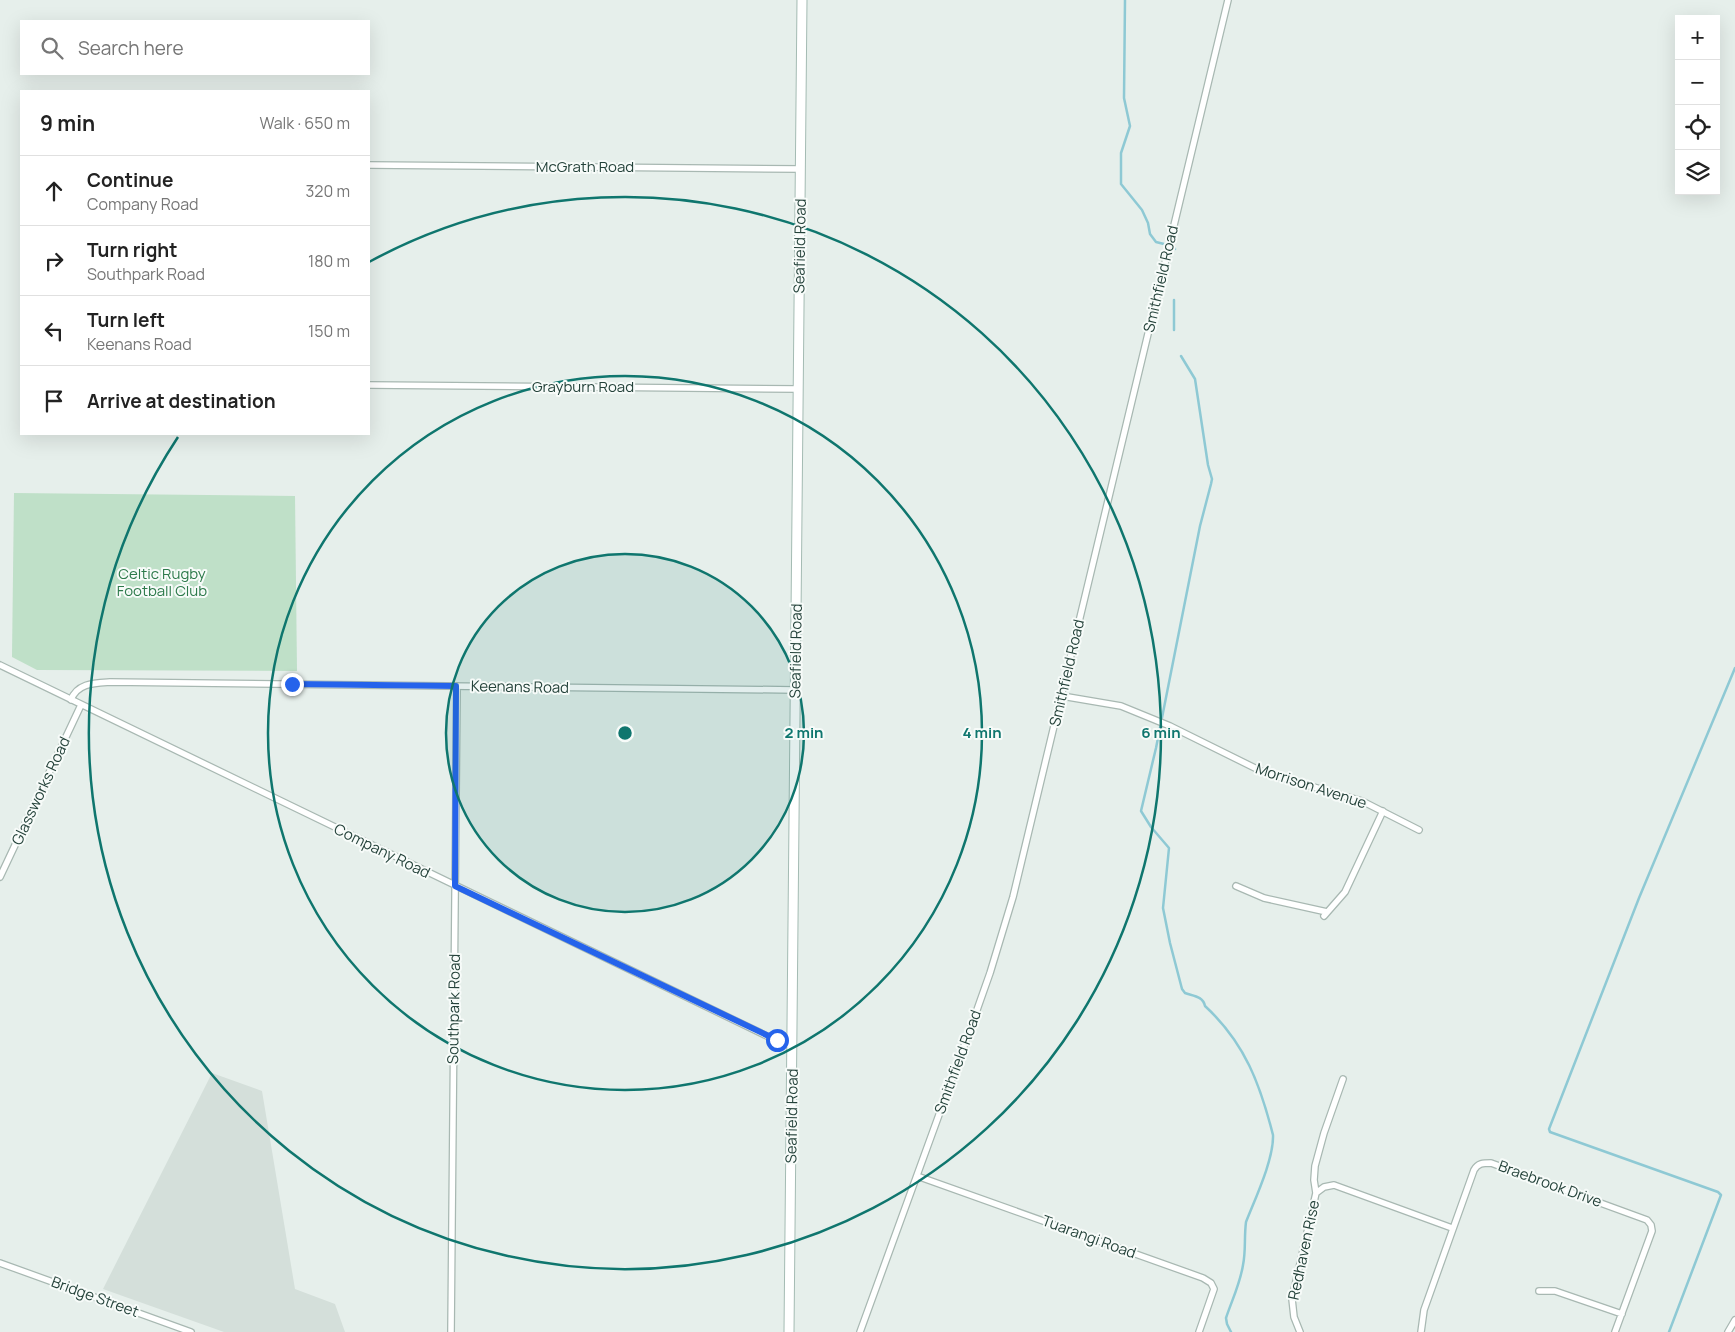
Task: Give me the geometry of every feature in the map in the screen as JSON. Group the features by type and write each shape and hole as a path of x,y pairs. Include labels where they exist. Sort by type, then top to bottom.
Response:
{"street":[{"name":"Seafield Road","path":"790,1332 802,0"},
{"name":"Smithfield Road","path":"860,1332 1004,930 1062,696 1228,0"},
{"name":"McGrath Road","path":"370,165 800,169"},
{"name":"Grayburn Road","path":"370,385 798,389"},
{"name":"Company Road","path":"0,665 767,1036 786,1044 792,1043"},
{"name":"Keenans Road","path":"71,700 76,691 84,686 110,682 795,690"},
{"name":"Southpark Road","path":"451,1332 456,686"},
{"name":"Morrison Avenue","path":"1062,696 1121,706 1170,726 1265,773 1362,801 1419,830"},
{"name":"Glassworks Road","path":"0,877 81,705"},
{"path":"1236,886 1264,898 1326,914 1346,892 1383,811"},
{"path":"1316,1193 1314,1180 1315,1166 1324,1133 1343,1079"},
{"name":"Braebrook Drive","path":"1421,1332 1424,1310 1452,1228 1474,1170 1477,1165 1482,1163 1491,1163 1647,1220 1651,1225 1652,1231 1616,1332"},
{"name":"Tuarangi Road","path":"917,1176 1202,1278 1211,1283 1214,1289 1199,1332"},
{"name":"Redhaven Rise","path":"1300,1332 1294,1317 1292,1299 1316,1193 1324,1187 1334,1185 1452,1228"},
{"name":"Bridge Street","path":"0,1263 191,1332"},
{"path":"1539,1291 1555,1290 1622,1314"},
{"path":"1728,1332 1735,1320"}],"shaded area":[{"path":"212,1073 262,1091 295,1289 335,1304 345,1332 224,1332 103,1289"}],"green space":[{"name":"Celtic Rugby Football Club","path":"14,493 295,496 297,671 37,670 12,657"}],"waterway":[{"path":"1125,0 1124,98 1130,126 1121,153 1121,184 1142,210 1148,223 1150,234 1156,242 1164,244"},
{"path":"1174,300 1174,330"},
{"path":"1181,356 1195,379 1208,465 1212,479 1200,526 1156,748 1141,811 1151,827 1169,848 1163,908 1182,989 1185,993 1202,1000 1241,1050 1263,1099 1273,1135 1267,1167 1246,1222 1242,1272 1226,1318 1231,1332"},
{"path":"1669,1332 1721,1195 1718,1192 1550,1132 1549,1129 1639,898 1735,668"}],"route":[{"path":"292,684 456,686 455,886 777,1040"}]}
